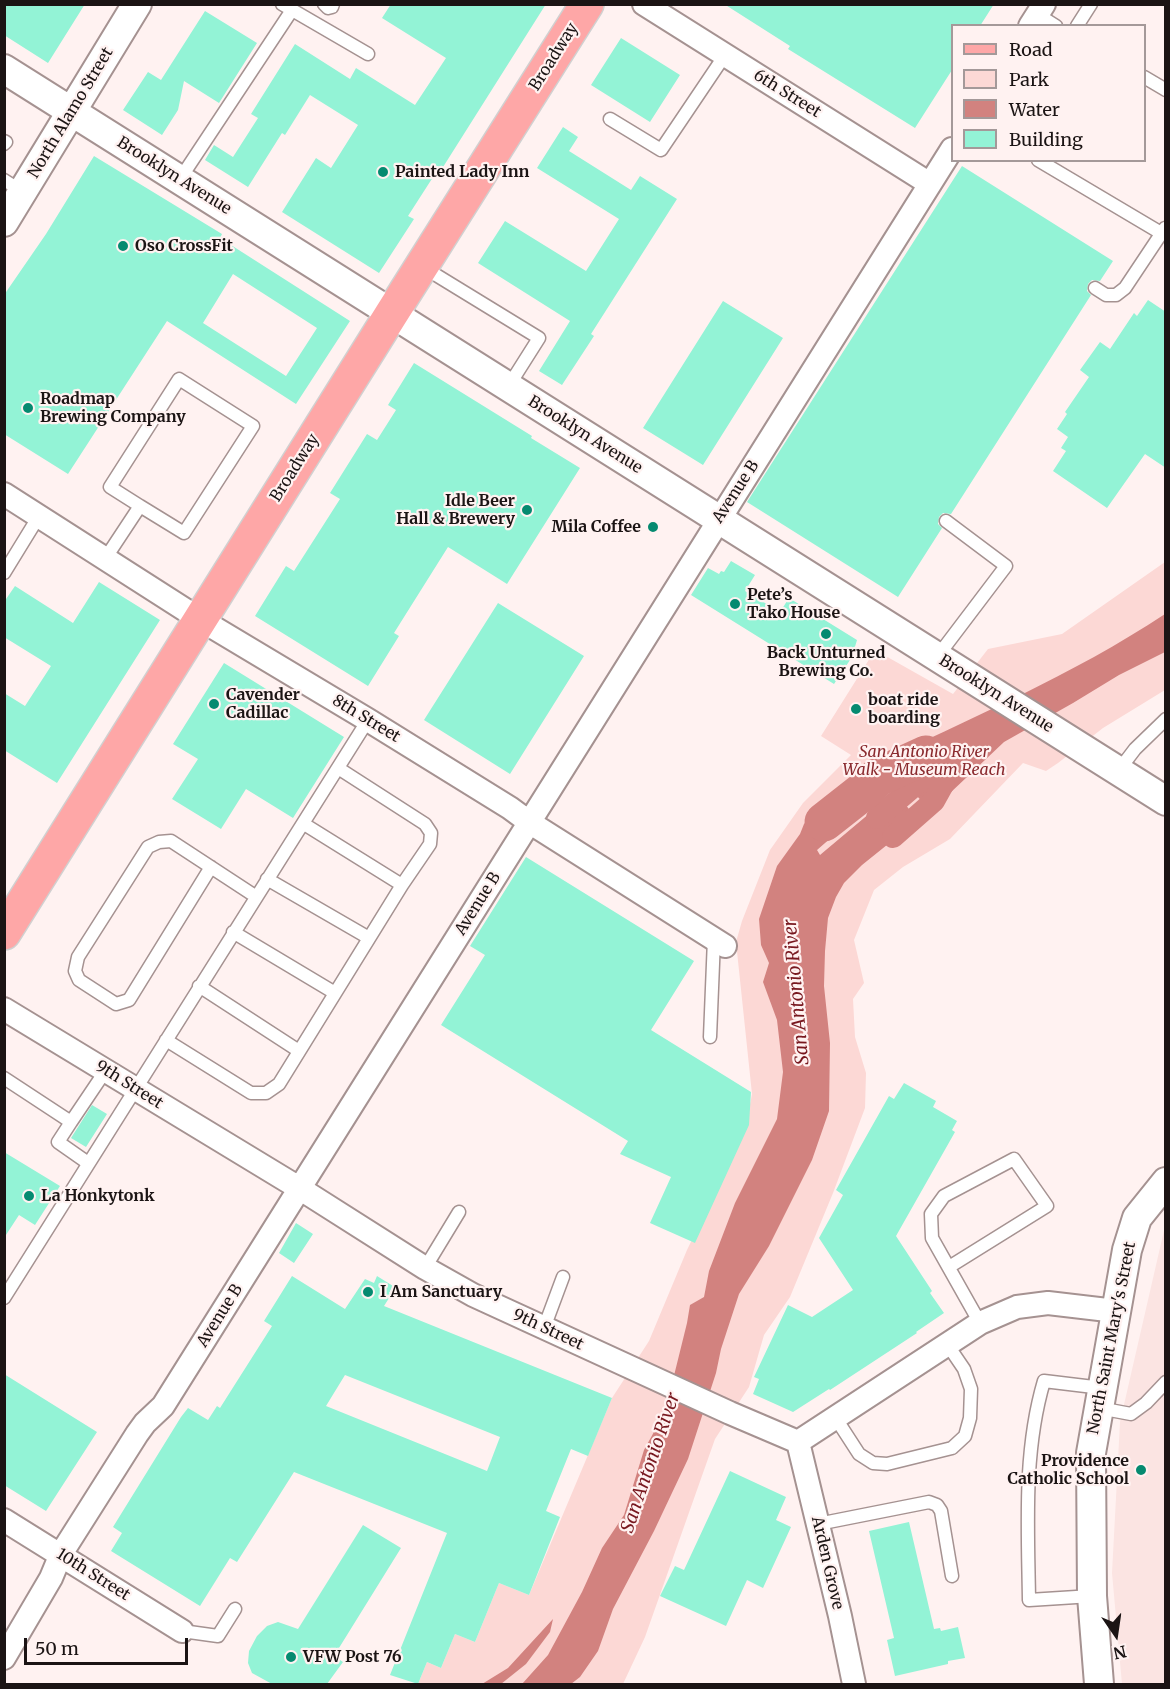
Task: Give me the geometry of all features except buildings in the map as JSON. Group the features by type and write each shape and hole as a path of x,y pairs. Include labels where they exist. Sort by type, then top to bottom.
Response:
{"main road":[{"name":"Broadway","path":"4,933 587,4"}],"street":[{"name":"North Alamo Street","path":"4,222 14,186 71,111 137,4"},
{"name":"6th Street","path":"644,4 930,184"},
{"name":"Brooklyn Avenue","path":"4,69 1166,801"},
{"name":"Avenue B","path":"4,1658 51,1578 61,1554 137,1434 163,1406 951,151"},
{"name":"8th Street","path":"4,494 201,620 510,808 720,943"},
{"name":"9th Street","path":"4,1009 299,1188 425,1268 473,1295 798,1442"},
{"name":"North Saint Mary's Street","path":"1099,1684 1092,1596 1091,1453 1127,1250 1137,1218 1166,1182"},
{"path":"798,1442 980,1323 1017,1307 1048,1304 1116,1311"},
{"name":"Arden Grove","path":"798,1442 854,1684"},
{"name":"10th Street","path":"4,1520 182,1631"}],"lane":[{"path":"324,4 328,8 333,4"},
{"path":"1078,24 1091,4"},
{"path":"180,180 287,7 368,54"},
{"path":"610,119 661,150 725,55"},
{"path":"1146,78 1166,90"},
{"path":"1042,162 1163,230 1125,288 1116,296 1106,295 1095,288"},
{"path":"422,266 539,338 508,387"},
{"path":"179,379 253,426 184,533 140,506 110,487 179,379"},
{"path":"105,558 140,506"},
{"path":"4,573 39,516"},
{"path":"937,657 1006,566 946,521"},
{"path":"4,1298 255,896 304,824 368,720"},
{"path":"1119,770 1135,749 1166,720"},
{"path":"166,1040 251,1093 266,1093 279,1084 402,885 430,844 431,833 424,824 338,768"},
{"path":"304,824 402,885"},
{"path":"211,867 129,1000 116,1004 79,980 75,971 78,957 148,847 159,842 171,841 211,867 255,896"},
{"path":"267,879 369,938"},
{"path":"233,932 335,993"},
{"path":"710,1037 720,943"},
{"path":"199,986 299,1051"},
{"path":"88,1163 58,1142 106,1070"},
{"path":"4,1078 71,1122"},
{"path":"949,1268 1047,1206 1014,1159 944,1196 931,1214 932,1238 980,1323"},
{"path":"425,1268 459,1212"},
{"path":"543,1328 563,1278"},
{"path":"836,1418 859,1454 873,1463 887,1464 952,1448 965,1436 970,1418 971,1389 964,1368 947,1344"},
{"path":"1092,1596 1029,1600 1027,1504 1035,1411 1044,1381 1100,1398 1131,1414 1146,1403 1166,1382"},
{"path":"818,1524 929,1502 937,1504 941,1511 952,1576"},
{"path":"182,1631 218,1636 235,1609"}],"shaded area":[{"name":"Providence Catholic School","path":"1165,1226 1165,1684 1122,1684 1112,1573 1120,1422"}],"green space":[{"name":"San Antonio River Walk - Museum Reach","path":"1165,562 1165,690 1103,728 1046,771 1023,763 950,839 903,867 874,890 854,940 864,983 853,999 855,1037 866,1073 865,1108 790,1297 764,1335 749,1387 715,1439 645,1637 623,1684 418,1684 427,1662 441,1668 455,1634 475,1642 499,1583 529,1595 612,1398 649,1341 687,1250 745,1130 752,1094 736,942 770,850 803,803 851,755 821,736 875,650 953,694 988,649 1062,634"}],"water":[{"path":"1165,614 1165,652 1119,675 1004,742 931,811 901,779 887,786 869,767 1057,677"},
{"path":"859,780 873,798 817,850 820,855 895,792 918,820 862,865 844,883 828,918 824,986 830,1043 829,1111 812,1160 769,1246 739,1294 688,1459 613,1609 598,1651 580,1677 571,1684 522,1684 548,1655 582,1592 602,1548 624,1515 644,1450 665,1412 690,1305 704,1297 709,1271 735,1203 777,1119 783,1072 777,1020 763,982 769,963 761,945 759,919 777,866 800,834 804,824 832,798"},
{"path":"553,1619 550,1632 526,1664 501,1684 482,1684 508,1668"}],"waterway":[{"name":"San Antonio River","path":"824,822 878,777 926,755"},
{"path":"877,818 934,769"},
{"path":"893,837 934,801 944,783"}],"place":[{"name":"Painted Lady Inn","path":"383,172"},
{"name":"Oso CrossFit","path":"123,246"},
{"name":"Roadmap Brewing Company","path":"28,408"},
{"name":"Idle Beer Hall & Brewery","path":"527,510"},
{"name":"Mila Coffee","path":"653,527"},
{"name":"Pete’s Tako House","path":"735,604"},
{"name":"Back Unturned Brewing Co.","path":"826,634"},
{"name":"Cavender Cadillac","path":"214,704"},
{"name":"boat ride boarding","path":"856,709"},
{"name":"La Honkytonk","path":"29,1196"},
{"name":"I Am Sanctuary","path":"368,1292"},
{"name":"Providence Catholic School","path":"1141,1470"},
{"name":"VFW Post 76","path":"291,1657"}]}
